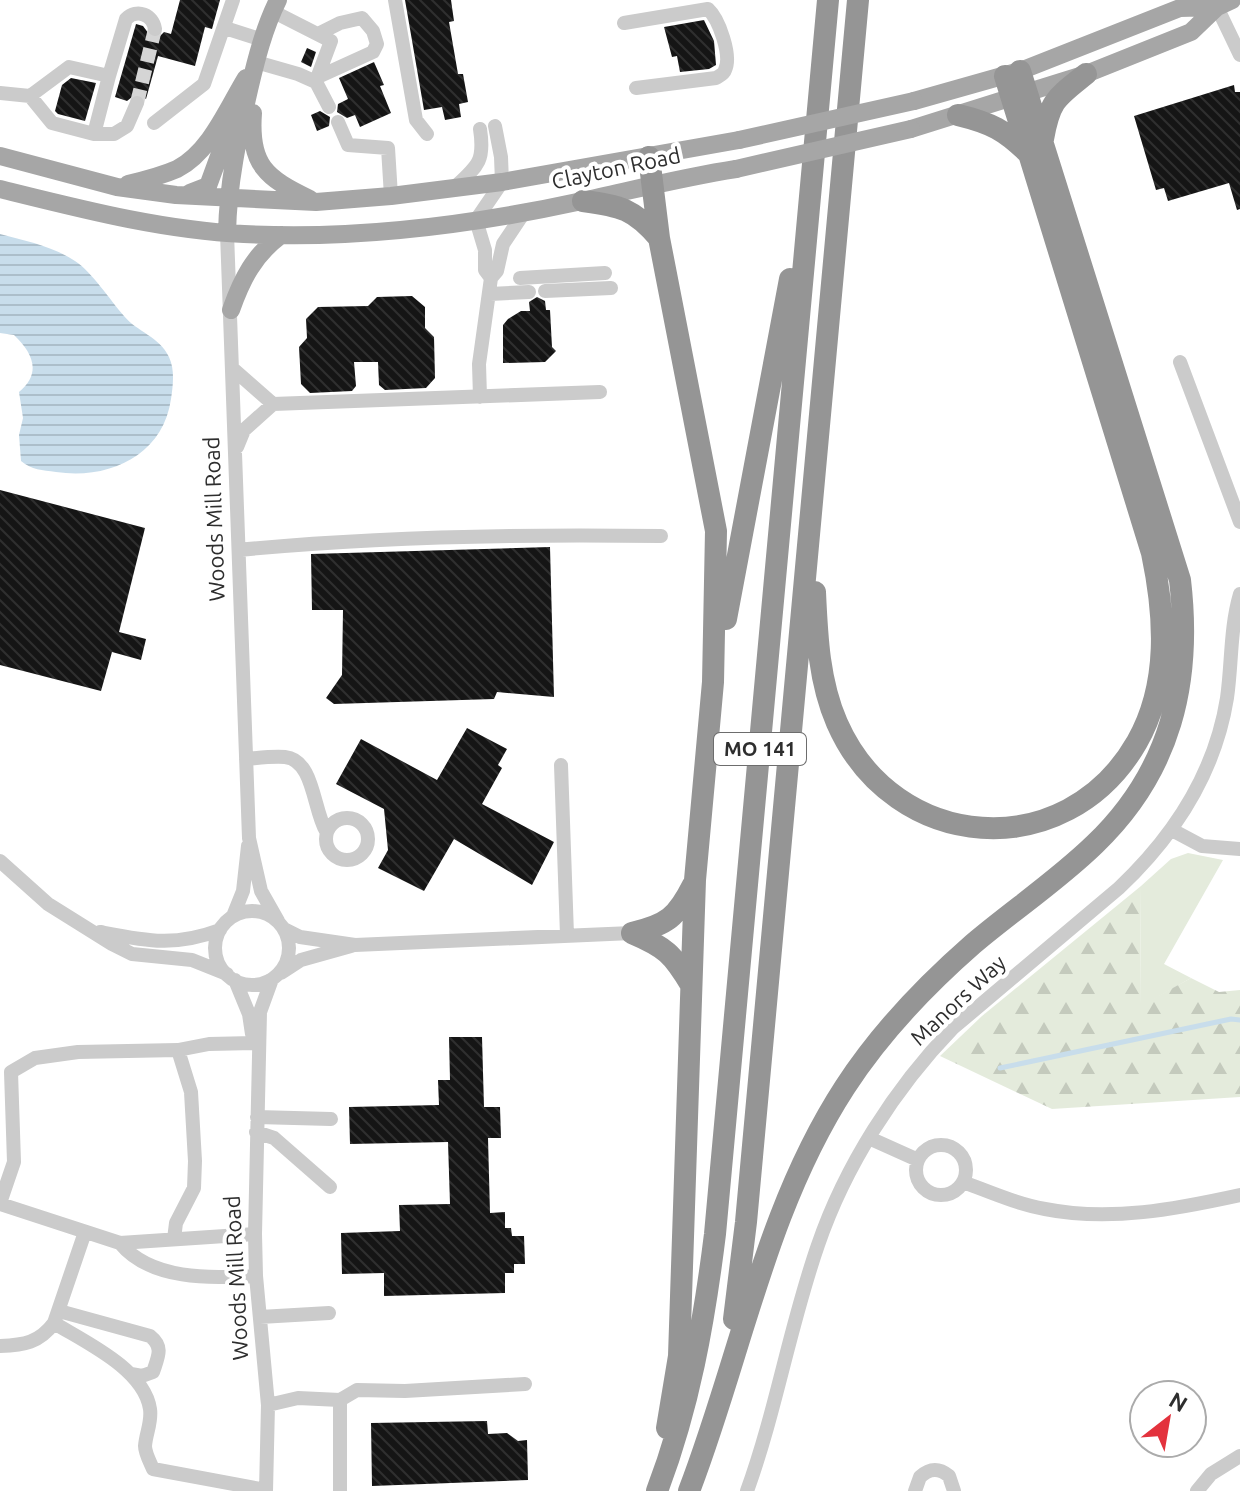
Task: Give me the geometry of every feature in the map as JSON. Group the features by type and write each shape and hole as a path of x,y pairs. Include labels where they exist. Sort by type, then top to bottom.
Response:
{"highway":[{"name":"MO 141","path":"655,1491 688,1400 700,1346 713,1248 828,0"},
{"name":"MO 141","path":"689,1491 716,1410 732,1336 746,1222 858,0"},
{"path":"812,511 817,629 827,697 853,752 872,777 895,798 922,814 953,824 981,828 1014,826 1040,822 1072,808 1098,790 1120,768 1138,740 1153,705 1160,673 1162,614 1159,584 1036,147 1056,98 1086,74"},
{"path":"716,1410 788,1193 818,1131 845,1086 896,1020 938,975 1094,845 1118,819 1140,790 1158,758 1179,694 1184,618 1180,580 1016,84"},
{"path":"713,682 746,522 820,105"},
{"path":"958,115 991,124 1036,147"},
{"path":"649,157 659,238 716,531 713,682 695,880 679,1356 655,1491"},
{"path":"583,201 613,205 642,218 659,238"},
{"path":"632,933 656,928 670,920 683,906 695,880"},
{"path":"632,933 665,948 675,958 691,985"}],"main road":[{"name":"Clayton Road","path":"0,156 117,187 167,194 316,202 391,196 502,182 649,157 914,101 1086,74 1191,32 1225,3"},
{"name":"Clayton Road","path":"0,189 116,218 227,233 365,232 476,220 736,169 911,129 958,115 1016,84 1180,8 1225,3"},
{"path":"167,194 192,193 208,186 223,145 244,109 275,5"},
{"path":"117,187 159,176 192,158 207,141 256,62"},
{"path":"256,62 251,138 256,154 271,178 316,202"},
{"name":"Woods Mill Road","path":"227,233 227,198 244,109"},
{"path":"231,310 252,263 281,235"}],"street":[{"path":"154,123 204,84 233,0"},
{"path":"395,0 416,120 427,134"},
{"path":"1225,3 1240,55"},
{"path":"275,5 331,41 317,79 329,107"},
{"path":"624,23 708,9 719,21 722,33 725,70 716,78 636,88"},
{"path":"94,134 109,76 130,15 143,14 153,21 155,29"},
{"path":"256,62 317,79 373,52 377,44 373,31 362,18 340,23 318,34"},
{"path":"225,28 263,40"},
{"path":"0,93 30,96 69,67 109,76"},
{"path":"30,96 52,123 94,134 114,134 127,126 137,103"},
{"path":"338,122 348,145 388,148 391,196"},
{"path":"455,187 480,160 487,128 501,157 502,182 476,220 485,250 485,270 491,278"},
{"path":"480,397 479,364 491,278 497,271 503,244 525,211"},
{"name":"Woods Mill Road","path":"227,233 249,838 243,891 233,916"},
{"path":"520,278 605,273"},
{"path":"545,291 611,288"},
{"path":"490,294 529,292"},
{"path":"1180,362 1240,522"},
{"path":"232,368 273,404"},
{"path":"235,452 244,430 273,404 600,392"},
{"path":"239,550 407,540 661,536"},
{"name":"Manors Way","path":"747,1491 819,1241 869,1138 929,1053 953,1028 1119,888 1143,866 1172,830 1206,769 1219,732 1226,701 1232,627 1240,594"},
{"path":"246,759 285,757 297,760 307,771 319,817 326,831"},
{"path":"561,765 567,935"},
{"path":"1172,830 1202,846 1240,849"},
{"name":"Woods Mill Road","path":"249,838 261,891 281,925"},
{"path":"0,861 48,904 132,954 192,960 253,985 301,960 355,945"},
{"path":"231,977 217,958 216,939 233,916 252,911 270,915 300,937 355,945 632,933"},
{"path":"275,976 285,966 290,947 281,925"},
{"path":"92,930 159,942 178,942 220,930"},
{"name":"Woods Mill Road","path":"266,1490 268,1405 255,1234 257,1062 260,1012 275,976"},
{"name":"Woods Mill Road","path":"231,977 249,1014 257,1062"},
{"path":"254,1043 209,1044 178,1050 78,1052 35,1058 11,1072 14,1162 0,1204 120,1243 255,1234"},
{"path":"174,1239 176,1223 194,1188 195,1161 191,1092 178,1050"},
{"path":"256,1124 331,1119"},
{"path":"256,1124 330,1187"},
{"path":"869,1138 918,1160"},
{"path":"936,1146 954,1149 965,1165 963,1182 949,1194 931,1193 920,1184 916,1174 918,1160 928,1149 936,1146"},
{"path":"963,1182 1025,1205 1099,1215 1163,1211 1240,1195"},
{"path":"0,1346 34,1343 47,1333 56,1317 85,1232"},
{"path":"120,1243 130,1256 177,1274 202,1278 256,1276"},
{"path":"260,1317 329,1313"},
{"path":"56,1317 150,1336 158,1342 160,1352 153,1372 142,1376 131,1374"},
{"path":"56,1317 131,1374 141,1386 150,1408 150,1427 144,1449 153,1469 266,1490"},
{"path":"268,1405 298,1398 340,1400 357,1390 405,1391 525,1384"},
{"path":"340,1400 340,1491"},
{"path":"1197,1491 1211,1474 1240,1456"},
{"path":"915,1491 920,1477 931,1470 938,1470 949,1476 954,1491"}],"green space":[{"path":"1188,853 1223,860 1164,964 1191,978 1140,1007 1141,886 1171,859"},
{"path":"1141,886 1140,1006 1191,978 1219,992 1240,990 1240,1097 1052,1109 940,1056 982,1016"}],"water":[{"path":"0,234 48,248 75,261 129,321 165,350 172,367 173,383 166,419 157,436 130,460 95,472 76,473 37,469 21,461 19,435 23,418 19,392 31,378 33,370 30,356 14,335 0,333"}],"building":[{"path":"180,0 220,0 212,29 205,27 195,66 158,56 146,99 137,93 127,101 115,97 136,24 143,26 152,38 158,38 164,32 171,34"},
{"path":"405,0 451,0 454,21 449,22 458,74 463,74 468,102 459,104 461,117 445,120 442,107 424,110"},
{"path":"704,20 714,41 716,65 709,69 680,72 677,56 672,57 664,27"},
{"path":"307,48 316,52 311,67 301,62"},
{"path":"374,62 391,113 360,127 355,115 347,118 337,112 338,104 348,99 339,78"},
{"path":"71,78 96,83 85,121 55,111 62,85"},
{"path":"1234,85 1235,92 1240,92 1240,209 1237,210 1229,183 1168,201 1164,188 1156,190 1134,116"},
{"path":"320,111 330,117 329,126 317,131 311,115"},
{"path":"412,296 425,307 425,328 434,337 435,378 426,388 385,390 379,385 378,362 354,362 356,386 352,391 310,393 301,384 299,347 307,338 306,319 318,307 368,306 377,297"},
{"path":"537,297 545,301 546,310 550,310 552,347 556,351 545,362 503,363 503,325 521,311 530,311 529,302"},
{"path":"0,490 145,528 119,632 146,639 141,660 112,652 101,691 0,665"},
{"path":"550,547 554,697 497,692 494,699 334,704 326,698 342,675 343,610 312,610 311,554"},
{"path":"467,728 507,749 498,765 502,768 482,804 554,842 532,885 454,839 424,891 378,868 388,850 384,809 336,784 361,739 437,780"},
{"path":"449,1037 482,1037 484,1107 500,1107 501,1138 488,1138 490,1213 505,1212 505,1228 511,1228 512,1236 524,1236 525,1264 514,1264 514,1273 505,1273 505,1293 384,1296 384,1273 342,1274 341,1233 400,1231 399,1205 450,1204 448,1142 350,1144 349,1107 439,1105 438,1080 450,1080"},
{"path":"487,1421 488,1434 507,1433 518,1441 527,1440 528,1480 372,1486 371,1423"}],"waterway":[{"path":"1000,1068 1231,1019 1240,1020"}],"tunnel":[{"path":"137,103 155,29"}]}
